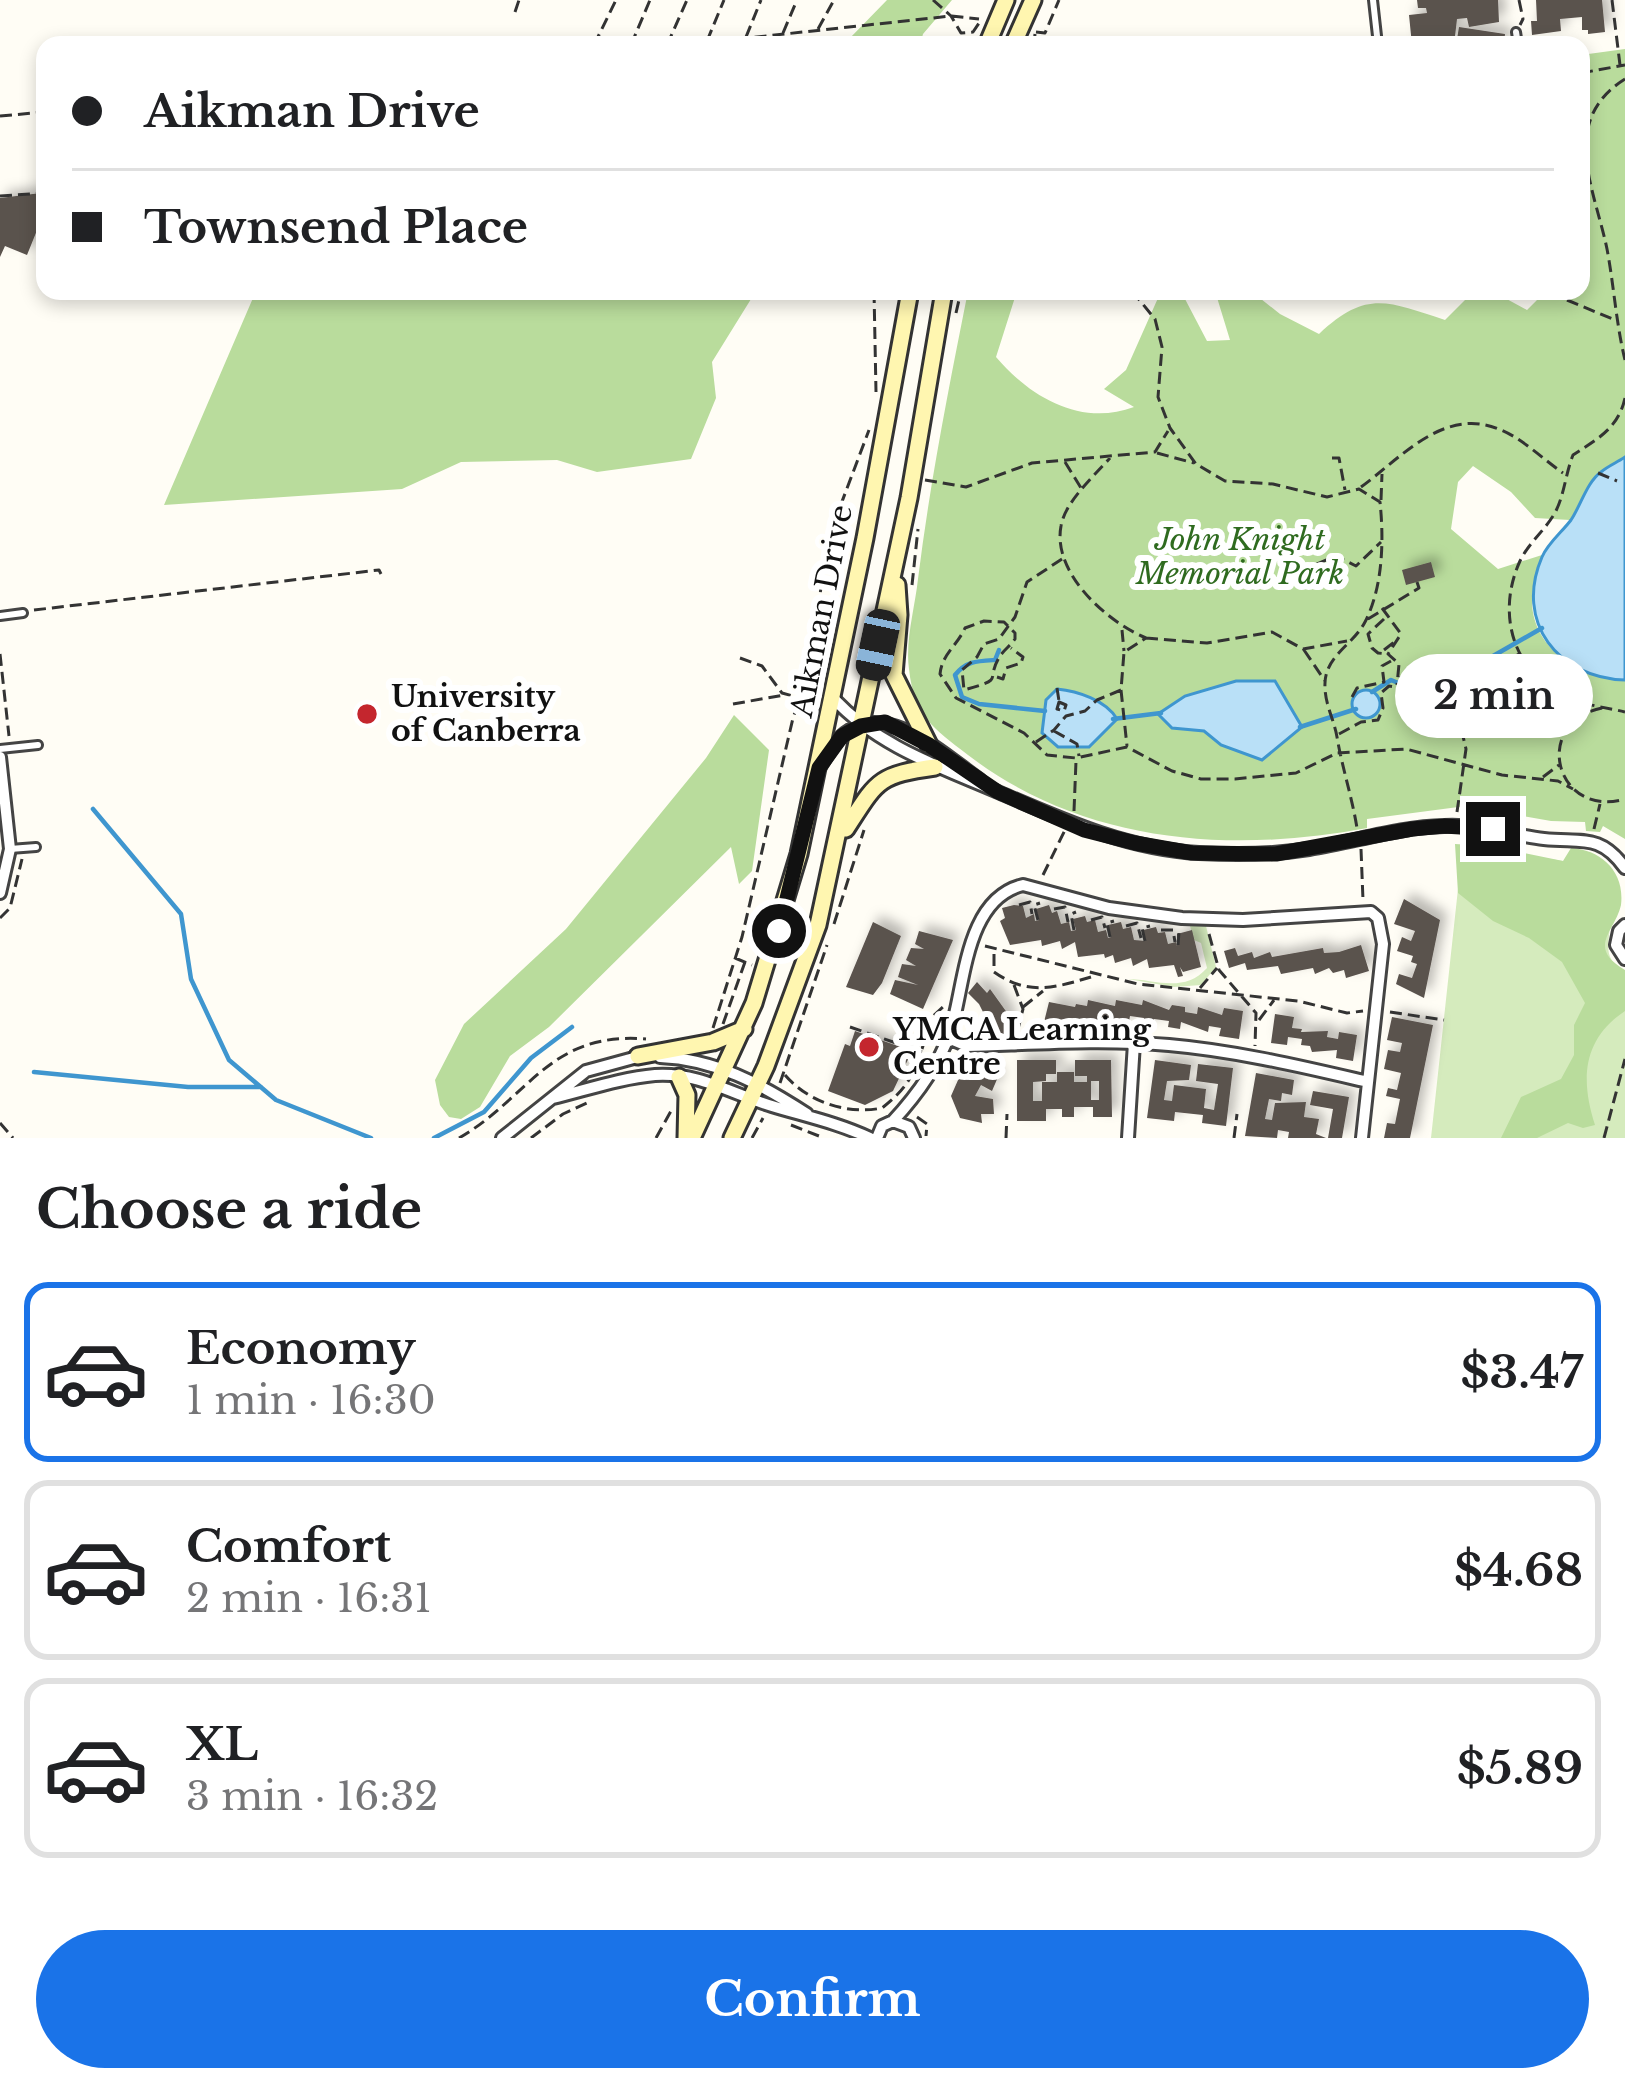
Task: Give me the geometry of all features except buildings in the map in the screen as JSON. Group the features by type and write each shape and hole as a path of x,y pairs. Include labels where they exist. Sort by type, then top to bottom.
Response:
{"main road":[{"path":"990,36 1006,0"},
{"path":"1017,36 1033,0"},
{"name":"Aikman Drive","path":"689,1138 744,1029 779,931 819,768 908,300"},
{"name":"Aikman Drive","path":"732,1138 818,926 895,564 942,300"},
{"path":"895,564 899,615 893,675 929,745"},
{"path":"839,840 871,791 892,773 935,767"},
{"path":"638,1056 713,1042 744,1029"},
{"path":"679,1077 687,1095 689,1138"}],"street":[{"path":"832,702 861,726 935,767 1084,830 1192,853 1276,854 1412,829 1456,826 1549,840 1591,841 1605,847 1625,868"},
{"path":"819,768 842,736 861,726 885,722 929,745 998,792"},
{"path":"0,753 10,849 0,892"},
{"path":"880,1131 917,1095 948,1039 972,940 992,907 1017,886 1109,908 1206,920 1363,910 1378,919 1384,944 1362,1138"},
{"path":"1625,925 1618,931 1616,945 1625,959"},
{"path":"948,1039 967,1046 1134,1043 1253,1057 1368,1082"},
{"path":"1129,1138 1134,1043"},
{"path":"502,1138 586,1071 638,1056 695,1060 807,1114 880,1131 917,1131 917,1095"},
{"path":"550,1099 656,1075 723,1077"}],"lane":[{"path":"1373,0 1377,36"},
{"path":"1516,32 1517,36"},
{"path":"0,616 20,612"},
{"path":"0,753 38,745"},
{"path":"10,849 36,847"}],"path":[{"path":"515,12 519,0"},
{"path":"598,36 616,0"},
{"path":"635,36 650,0"},
{"path":"671,36 688,0"},
{"path":"709,36 724,0"},
{"path":"746,36 761,0"},
{"path":"782,34 797,0"},
{"path":"818,30 834,0"},
{"path":"764,36 951,16 982,20 973,32 964,34 951,16 933,0"},
{"path":"1035,36 1036,32 1045,33 1059,0"},
{"path":"1516,32 1522,19 1519,0"},
{"path":"1590,71 1623,65 1612,0"},
{"path":"1590,128 1612,86 1625,79"},
{"path":"0,116 36,113"},
{"path":"1590,188 1607,250 1625,360"},
{"path":"0,196 36,194"},
{"path":"874,300 876,397"},
{"path":"956,314 959,300"},
{"path":"1139,300 1155,319 1162,347 1158,397 1170,428 1196,464"},
{"path":"1567,300 1616,321"},
{"path":"1625,398 1609,432 1573,455 1555,514 1523,555 1507,607 1510,632 1535,674 1568,698 1625,712"},
{"path":"746,962 722,1028 711,1033 816,647 826,544 873,418"},
{"path":"925,468 924,480 979,485 1033,463 1155,452 1196,464 1225,481 1273,484 1327,497 1359,489 1434,431 1468,425 1502,430 1565,474"},
{"path":"1155,452 1170,428"},
{"path":"1110,458 1082,489 1061,524 1062,559 1096,603 1122,628 1146,638 1208,643 1272,632 1303,649 1325,681"},
{"path":"1332,458 1339,458 1346,493"},
{"path":"1065,462 1082,489"},
{"path":"1366,620 1383,541 1382,472"},
{"path":"1598,473 1617,481"},
{"path":"1359,489 1381,502"},
{"path":"911,592 919,525"},
{"path":"1300,571 1336,556 1356,566 1383,541"},
{"path":"1010,647 1023,657 1021,663 1006,668 1003,679 961,687 962,670 984,644 999,639 1015,616 1027,582 1062,559"},
{"path":"20,612 380,570 381,574"},
{"path":"1356,821 1347,774 1337,753 1337,734 1330,722 1325,681 1330,663 1366,620 1419,588 1417,582"},
{"path":"1382,608 1400,639 1378,653 1368,634 1386,618"},
{"path":"997,677 1000,656 1015,633 1007,625 984,621 965,628 941,662 940,674 956,698 1024,733 1047,755 1079,758 1127,747 1172,771 1201,779 1297,773 1337,753 1406,749 1502,776 1542,778 1600,802 1625,799"},
{"path":"1122,628 1121,690 1127,747"},
{"path":"1124,652 1146,638"},
{"path":"1303,649 1348,641"},
{"path":"1386,652 1399,664 1397,683 1413,704 1428,702 1433,695 1429,675"},
{"path":"1456,826 1466,764 1459,719 1478,677 1520,654"},
{"path":"740,658 762,665 785,695"},
{"path":"1352,698 1357,688 1386,680 1382,666 1392,660"},
{"path":"1381,693 1408,673 1429,675 1462,668 1473,690"},
{"path":"1337,734 1361,722 1378,720 1383,708 1381,693 1374,686"},
{"path":"1035,744 1054,730 1065,713 1066,704 1059,703 1057,688"},
{"path":"1065,713 1085,711 1121,690"},
{"path":"733,704 785,695 832,702"},
{"path":"1542,778 1550,776 1559,763 1561,740 1572,723 1568,698"},
{"path":"1572,723 1589,711 1610,708"},
{"path":"1054,730 1074,742 1079,758"},
{"path":"1559,763 1573,789"},
{"path":"1591,841 1600,802"},
{"path":"834,925 869,814"},
{"path":"1362,852 1363,910"},
{"path":"1019,905 1030,902 1033,914"},
{"path":"1039,920 1034,905 1042,902"},
{"path":"1054,909 1065,907 1068,922"},
{"path":"1075,930 1071,914 1079,912"},
{"path":"1091,920 1102,917 1105,928"},
{"path":"1206,920 1218,967 1244,996 1258,1022"},
{"path":"1110,938 1107,923 1115,921"},
{"path":"1126,926 1137,923 1143,939 1142,928 1150,926"},
{"path":"1161,930 1173,930 1177,944 1176,932 1185,930"},
{"path":"972,940 995,951 1099,976 1313,1004 1347,1013 1376,1011 1444,1019"},
{"path":"827,946 784,1074 802,1092 821,1101 871,1113 891,1101"},
{"path":"995,951 994,972 1013,984 1046,990"},
{"path":"735,958 754,965"},
{"path":"1198,989 1218,967"},
{"path":"1126,979 1128,972"},
{"path":"1023,1009 1046,990 1099,976"},
{"path":"1013,984 1023,1009 1016,1044"},
{"path":"1253,1057 1258,1022 1274,1000"},
{"path":"850,1027 923,1053"},
{"path":"1604,1138 1625,1059"},
{"path":"656,1138 676,1098"},
{"path":"531,1138 563,1114 593,1100"},
{"path":"1006,1138 1007,1114"},
{"path":"1234,1138 1237,1114"},
{"path":"752,1138 767,1116"},
{"path":"0,1123 13,1138"},
{"path":"788,1124 824,1138"}],"green space":[{"path":"887,0 952,0 922,36 852,36"},
{"name":"John Knight Memorial Park","path":"1625,49 1625,457 1598,473 1570,520 1535,518 1511,492 1473,466 1458,482 1451,529 1498,569 1542,555 1532,602 1541,635 1577,667 1625,680 1625,839 1603,826 1600,832 1586,831 1585,822 1466,806 1367,819 1367,828 1315,836 1210,840 1159,834 1108,824 1059,807 1013,784 935,728 915,698 908,647 966,300 1014,300 996,357 1041,396 1076,411 1095,413 1134,407 1104,389 1126,370 1157,300 1186,300 1207,341 1230,340 1218,300 1262,300 1319,334 1351,310 1379,303 1445,320 1465,300 1509,300 1527,310 1537,300 1590,300 1590,54"},
{"path":"252,300 750,300 712,362 716,398 691,459 597,472 557,460 461,462 402,489 164,505"},
{"path":"734,715 769,750 752,871 739,884 731,847 549,1027 510,1056 480,1107 461,1119 449,1117 440,1105 435,1080 464,1024 566,929 706,758"},
{"path":"1455,844 1563,861 1571,848 1601,858 1615,873 1621,905 1605,946 1613,962 1625,970 1625,1011 1600,1034 1589,1061 1587,1092 1595,1125 1583,1128 1568,1123 1537,1138 1501,1138 1521,1097 1561,1079 1574,1055 1574,1025 1585,1003 1562,962 1529,938 1493,921 1458,893"},
{"path":"1500,851 1563,861 1604,874 1610,917 1608,951 1625,973 1625,1138 1431,1138 1462,852"},
{"path":"1190,926 1206,926 1216,967 1201,985 1174,987 1128,979 1179,983 1198,976 1207,968 1201,943 1194,940"}],"water":[{"path":"1625,457 1625,680 1601,677 1562,657 1538,624 1534,603 1535,581 1545,552 1571,520 1596,476"},
{"path":"1420,675 1431,690 1428,700 1416,704 1399,684"},
{"path":"1236,681 1275,681 1302,727 1262,760 1221,745 1204,731 1172,728 1158,714 1185,696"},
{"path":"1057,689 1090,698 1117,719 1089,747 1058,747 1042,733 1046,700"},
{"path":"1366,690 1376,694 1380,704 1376,714 1366,718 1356,714 1352,704 1356,694"}],"waterway":[{"path":"1425,681 1446,675 1469,677 1486,660 1542,628"},
{"path":"999,650 995,660 972,663 955,675 962,697 979,704 1045,711"},
{"path":"1372,692 1391,680 1403,685"},
{"path":"1300,727 1356,709"},
{"path":"1113,719 1161,713"},
{"path":"93,809 181,914 191,979 229,1060 276,1100 371,1138"},
{"path":"434,1138 484,1112 531,1058 572,1027"},
{"path":"34,1072 188,1087 261,1087"}],"place":[{"name":"University of Canberra","path":"367,714"},
{"name":"YMCA Learning Centre","path":"869,1047"}],"route":[{"path":"779,931 819,768 842,736 861,726 885,722 929,745 998,792 1084,830 1135,843 1192,853 1276,854 1412,829 1493,829"}]}
